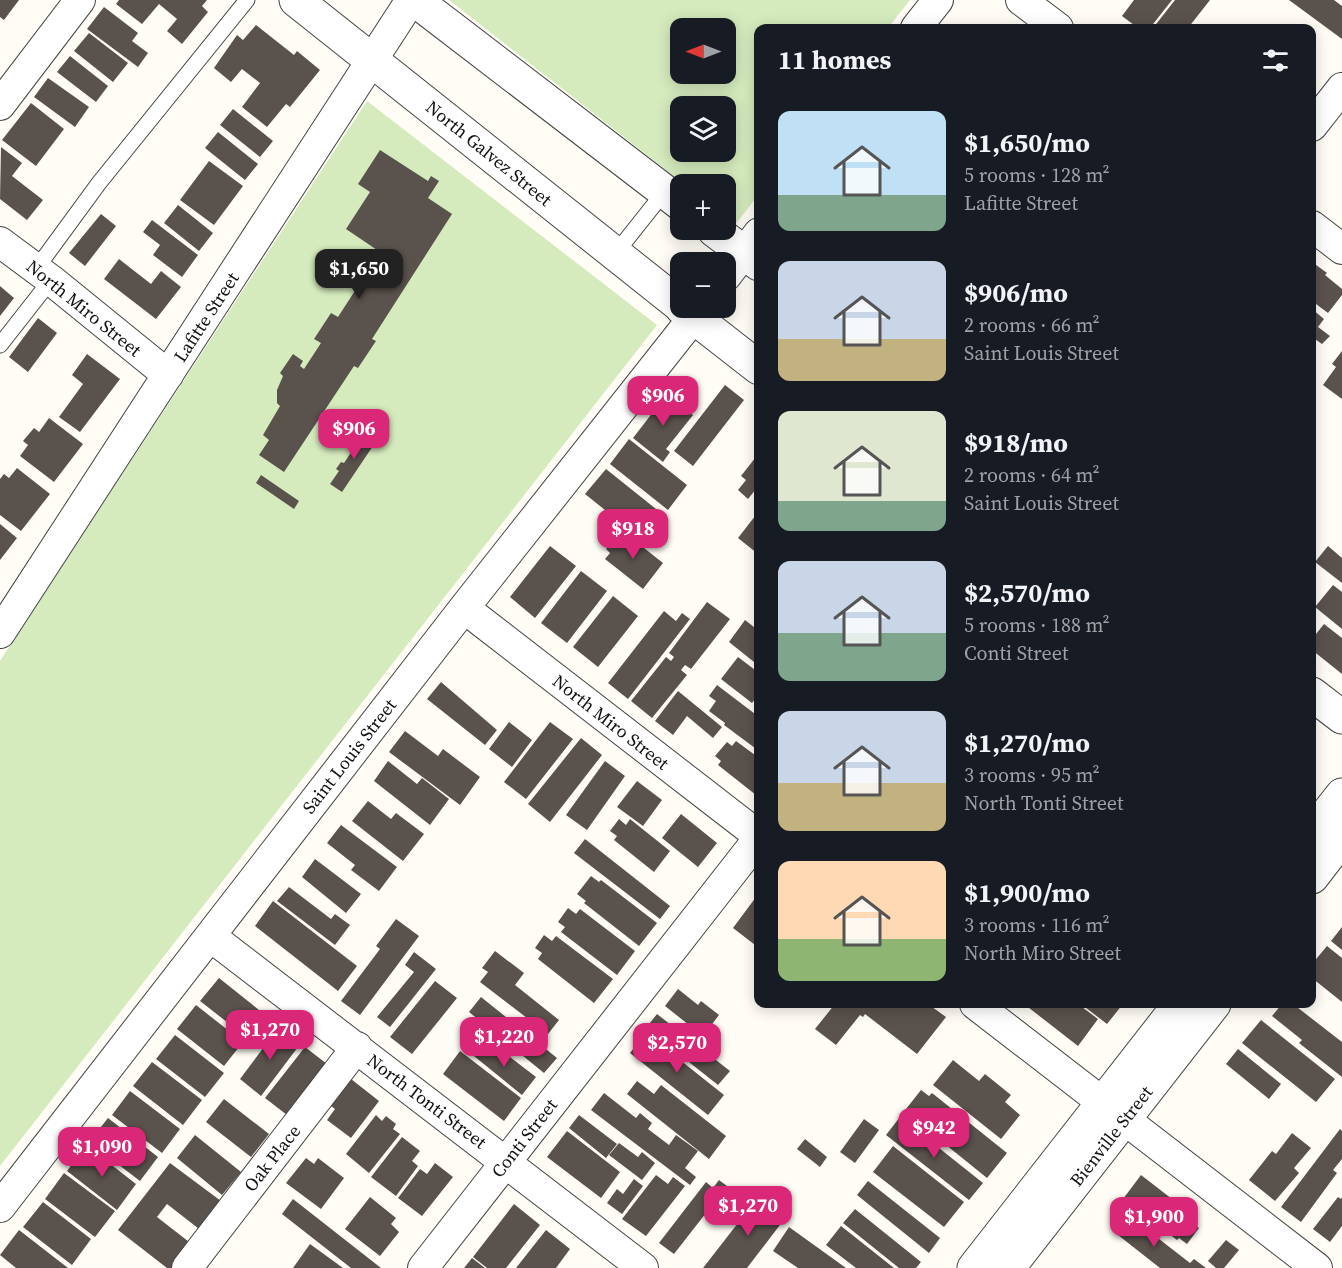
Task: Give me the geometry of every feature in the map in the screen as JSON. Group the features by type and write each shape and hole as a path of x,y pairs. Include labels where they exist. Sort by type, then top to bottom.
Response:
{"street":[{"path":"0,105 80,0"},
{"name":"North Galvez Street","path":"296,0 615,254 670,295"},
{"path":"413,0 670,196"},
{"name":"Lafitte Street","path":"0,633 413,0"},
{"path":"919,24 938,0"},
{"path":"1021,0 1053,24"},
{"path":"1316,121 1342,88"},
{"path":"1316,229 1342,249"},
{"path":"727,240 747,256"},
{"name":"North Miro Street","path":"0,242 168,375"},
{"name":"Saint Louis Street","path":"0,1208 464,609 684,318"},
{"name":"North Galvez Street","path":"700,318 754,364"},
{"name":"North Miro Street","path":"464,609 754,833"},
{"path":"1316,697 1342,717"},
{"path":"1316,863 1330,816"},
{"name":"Conti Street","path":"423,1268 754,843"},
{"name":"North Tonti Street","path":"210,936 644,1268"},
{"path":"980,1008 1317,1268"},
{"name":"Bienville Street","path":"1008,1268 1114,1111 1178,1008"},
{"name":"Bienville Street","path":"974,1268 1114,1111 1210,1008"},
{"name":"Oak Place","path":"187,1268 357,1047"}],"lane":[{"path":"0,345 99,183 247,0"},
{"path":"615,254 670,201"}],"green space":[{"path":"449,0 910,0 891,24 754,24 754,200 736,224 736,174 671,174"},
{"path":"367,101 657,325 0,1166 0,661"}],"building":[{"path":"0,0 19,0 4,20 0,17"},
{"path":"119,0 207,0 202,6 208,12 182,44 167,31 177,19 159,4 142,24 116,4"},
{"path":"1134,0 1172,0 1153,24 1133,24 1122,16"},
{"path":"1175,0 1210,0 1191,24 1156,24"},
{"path":"1289,0 1334,0 1342,6 1342,39"},
{"path":"104,7 138,33 132,41 148,53 138,67 87,29"},
{"path":"256,25 294,55 297,51 320,70 290,107 286,104 267,127 242,107 260,83 242,69 231,82 214,68 237,35 243,40"},
{"path":"89,33 128,63 113,82 74,51"},
{"path":"70,56 108,86 96,102 57,72"},
{"path":"48,78 89,107 75,127 34,97"},
{"path":"31,103 64,129 36,166 2,140"},
{"path":"233,109 273,141 260,157 220,125"},
{"path":"218,132 258,164 245,180 205,148"},
{"path":"1,147 22,163 12,176 43,200 27,220 0,199"},
{"path":"380,150 428,181 431,176 439,181 428,198 452,214 372,339 376,341 358,368 354,366 284,472 259,455 269,440 263,435 280,406 277,403 277,390 283,376 280,373 293,354 303,361 300,366 304,369 321,343 314,339 331,313 338,317 380,252 346,229 370,192 358,184"},
{"path":"209,161 243,186 214,225 180,200"},
{"path":"178,205 213,233 199,251 164,223"},
{"path":"101,214 116,226 85,266 69,253"},
{"path":"152,220 198,255 182,277 153,255 160,245 143,232"},
{"path":"119,259 151,284 161,271 181,287 156,319 104,279"},
{"path":"1316,265 1342,289 1342,295 1328,313 1316,304"},
{"path":"0,286 14,298 0,316"},
{"path":"1316,312 1324,319 1318,327 1330,336 1322,344 1316,340"},
{"path":"38,318 57,333 28,372 9,357"},
{"path":"1342,351 1342,399 1323,385 1336,367 1332,364"},
{"path":"87,354 120,379 80,432 59,417 83,384 72,375"},
{"path":"725,385 744,400 693,466 674,451"},
{"path":"667,394 693,415 666,449 670,452 663,462 633,438"},
{"path":"49,418 83,444 54,482 20,456 28,445 23,441 34,428 39,432"},
{"path":"367,430 379,437 342,492 330,484 339,471 336,469 341,462 344,463 358,442 356,441 360,434 363,435"},
{"path":"629,439 687,485 668,510 610,464"},
{"path":"754,459 754,492 748,499 738,490 746,480 741,476"},
{"path":"17,468 50,494 21,531 0,515 0,479 4,474 9,478"},
{"path":"606,469 661,513 657,518 665,524 653,539 645,533 640,538 585,494"},
{"path":"261,475 299,501 294,509 256,483"},
{"path":"754,517 754,551 738,538"},
{"path":"0,524 17,538 0,560"},
{"path":"625,533 663,563 643,589 605,559 610,553 606,549 615,538 620,541"},
{"path":"550,546 576,566 535,618 510,597"},
{"path":"1328,546 1342,558 1342,583 1316,563"},
{"path":"581,571 607,591 567,643 541,623"},
{"path":"1333,585 1342,592 1342,629 1316,608"},
{"path":"613,596 638,616 598,667 573,647"},
{"path":"707,602 730,619 691,669 685,665 681,670 687,675 652,718 631,701 666,657 671,661 674,657 669,653"},
{"path":"664,611 676,621 682,613 690,619 628,699 608,683"},
{"path":"745,620 754,627 754,662 729,642"},
{"path":"1324,624 1342,638 1342,674 1316,653 1316,634"},
{"path":"738,657 754,669 754,700 752,703 721,679"},
{"path":"441,682 497,730 485,745 427,699"},
{"path":"717,685 754,713 754,747 709,711 716,701 709,696"},
{"path":"678,691 722,727 713,738 687,716 673,735 655,721"},
{"path":"509,722 532,740 512,767 489,749"},
{"path":"550,722 573,739 526,799 504,782"},
{"path":"405,731 438,756 443,749 480,777 460,805 389,752"},
{"path":"581,738 602,755 550,822 528,804"},
{"path":"736,741 754,754 754,793 718,765 721,761 715,756 727,742 732,746"},
{"path":"388,761 417,784 422,778 449,799 430,825 374,781"},
{"path":"605,761 625,776 587,830 566,815"},
{"path":"637,781 662,800 643,826 617,807"},
{"path":"368,801 391,819 396,813 424,834 403,861 352,821"},
{"path":"681,814 717,843 698,867 662,838"},
{"path":"619,819 626,825 630,819 670,851 654,872 614,840 617,836 610,831"},
{"path":"341,825 397,867 379,891 351,870 355,865 327,843"},
{"path":"585,839 670,906 660,919 574,853"},
{"path":"315,859 361,894 346,913 302,877"},
{"path":"591,876 599,882 601,880 657,923 639,946 584,903 586,901 577,894"},
{"path":"289,887 331,919 335,914 350,925 335,945 277,901"},
{"path":"754,900 754,944 733,928"},
{"path":"273,901 357,966 338,991 255,926"},
{"path":"568,908 576,914 580,909 635,951 617,975 561,932 565,927 558,922"},
{"path":"396,919 419,936 360,1015 341,1001 380,949 376,946"},
{"path":"1342,927 1342,950 1331,941"},
{"path":"544,935 552,941 556,936 613,979 594,1003 538,959 542,953 535,948"},
{"path":"1327,946 1342,958 1342,1002 1316,981 1316,959"},
{"path":"495,951 524,973 515,985 559,1020 548,1034 480,982 488,972 482,968"},
{"path":"414,952 436,969 390,1027 377,1017 414,972 405,965"},
{"path":"219,978 264,1014 246,1037 200,1001"},
{"path":"435,981 457,998 412,1054 390,1037"},
{"path":"678,989 698,1005 701,1001 719,1015 703,1036 665,1006"},
{"path":"481,997 557,1058 544,1073 469,1012"},
{"path":"196,1005 243,1042 224,1066 177,1029"},
{"path":"832,1008 934,1008 946,1017 917,1054 865,1014 863,1017 860,1015 836,1045 815,1029"},
{"path":"1029,1008 1083,1008 1098,1019 1078,1046"},
{"path":"1086,1008 1120,1008 1107,1024"},
{"path":"1279,1008 1298,1008 1342,1042 1342,1077 1299,1043 1302,1040 1272,1016"},
{"path":"657,1014 730,1071 718,1085 646,1028"},
{"path":"1261,1020 1335,1079 1316,1102 1242,1043"},
{"path":"279,1027 301,1043 261,1096 240,1079"},
{"path":"646,1033 724,1095 708,1115 630,1053"},
{"path":"175,1035 224,1073 205,1097 156,1059"},
{"path":"478,1040 502,1060 506,1054 536,1077 522,1095 469,1052"},
{"path":"305,1047 327,1064 287,1115 265,1098"},
{"path":"1238,1049 1281,1084 1269,1099 1226,1064"},
{"path":"460,1051 521,1098 504,1121 443,1074"},
{"path":"953,1060 979,1081 985,1074 1011,1095 1005,1102 1020,1115 1001,1139 933,1085"},
{"path":"152,1062 202,1100 183,1125 133,1086"},
{"path":"351,1079 379,1101 351,1138 327,1120 335,1109 331,1106"},
{"path":"637,1081 654,1094 661,1085 726,1136 709,1159 627,1094"},
{"path":"921,1090 929,1096 932,1093 1007,1153 987,1178 914,1119 915,1116 906,1109"},
{"path":"130,1091 180,1129 162,1153 112,1115"},
{"path":"604,1093 636,1118 640,1113 652,1123 648,1129 669,1145 676,1135 698,1151 685,1168 696,1177 690,1185 591,1110"},
{"path":"224,1099 269,1134 251,1157 206,1122"},
{"path":"376,1115 382,1121 386,1116 396,1124 393,1129 400,1134 369,1173 346,1154"},
{"path":"579,1115 617,1144 606,1158 569,1128"},
{"path":"900,1117 983,1183 969,1200 886,1135"},
{"path":"108,1118 158,1157 140,1181 89,1142"},
{"path":"864,1119 879,1130 855,1163 840,1152"},
{"path":"1340,1129 1342,1131 1342,1159 1333,1170 1337,1173 1301,1222 1281,1207"},
{"path":"567,1131 620,1172 601,1198 547,1157"},
{"path":"1292,1133 1311,1148 1294,1168 1299,1173 1275,1201 1249,1180 1272,1151 1276,1154"},
{"path":"195,1135 241,1172 222,1195 177,1158"},
{"path":"402,1137 420,1151 412,1161 418,1166 396,1196 371,1177"},
{"path":"805,1139 827,1157 820,1167 797,1149"},
{"path":"619,1143 638,1157 642,1152 655,1163 642,1180 609,1155"},
{"path":"86,1145 136,1184 117,1210 67,1171"},
{"path":"893,1146 964,1202 944,1227 873,1172"},
{"path":"306,1158 314,1164 318,1158 344,1178 321,1209 286,1183"},
{"path":"170,1163 225,1204 203,1232 167,1204 157,1217 193,1245 176,1268 167,1268 118,1230"},
{"path":"435,1163 453,1177 422,1216 398,1198 420,1169 427,1174"},
{"path":"64,1173 115,1211 95,1237 45,1199"},
{"path":"656,1175 668,1184 673,1177 685,1186 646,1236 622,1219"},
{"path":"1141,1175 1194,1216 1190,1221 1199,1228 1187,1244 1179,1238 1177,1240 1123,1199"},
{"path":"634,1179 643,1186 622,1214 607,1203 617,1189 623,1194"},
{"path":"719,1180 727,1186 674,1254 659,1243 706,1182 713,1188"},
{"path":"868,1181 940,1238 929,1253 857,1195"},
{"path":"759,1196 786,1217 747,1268 703,1268"},
{"path":"370,1197 396,1218 391,1224 399,1232 380,1256 345,1229"},
{"path":"1338,1197 1341,1199 1342,1197 1342,1226 1330,1242 1313,1229"},
{"path":"293,1199 381,1268 351,1268 282,1214"},
{"path":"43,1202 91,1239 72,1265 23,1227"},
{"path":"514,1204 540,1225 506,1268 487,1268 473,1257"},
{"path":"855,1209 921,1262 916,1268 899,1268 843,1223"},
{"path":"1132,1218 1190,1263 1194,1259 1206,1268 1160,1268 1118,1235"},
{"path":"841,1226 894,1268 856,1268 826,1245"},
{"path":"789,1227 846,1268 798,1268 773,1251"},
{"path":"19,1230 68,1268 16,1268 0,1255"},
{"path":"546,1230 570,1249 556,1268 516,1268"},
{"path":"1226,1240 1239,1250 1224,1268 1216,1268 1208,1261"},
{"path":"310,1244 343,1268 293,1268"},
{"path":"472,1258 485,1268 464,1268"}]}
